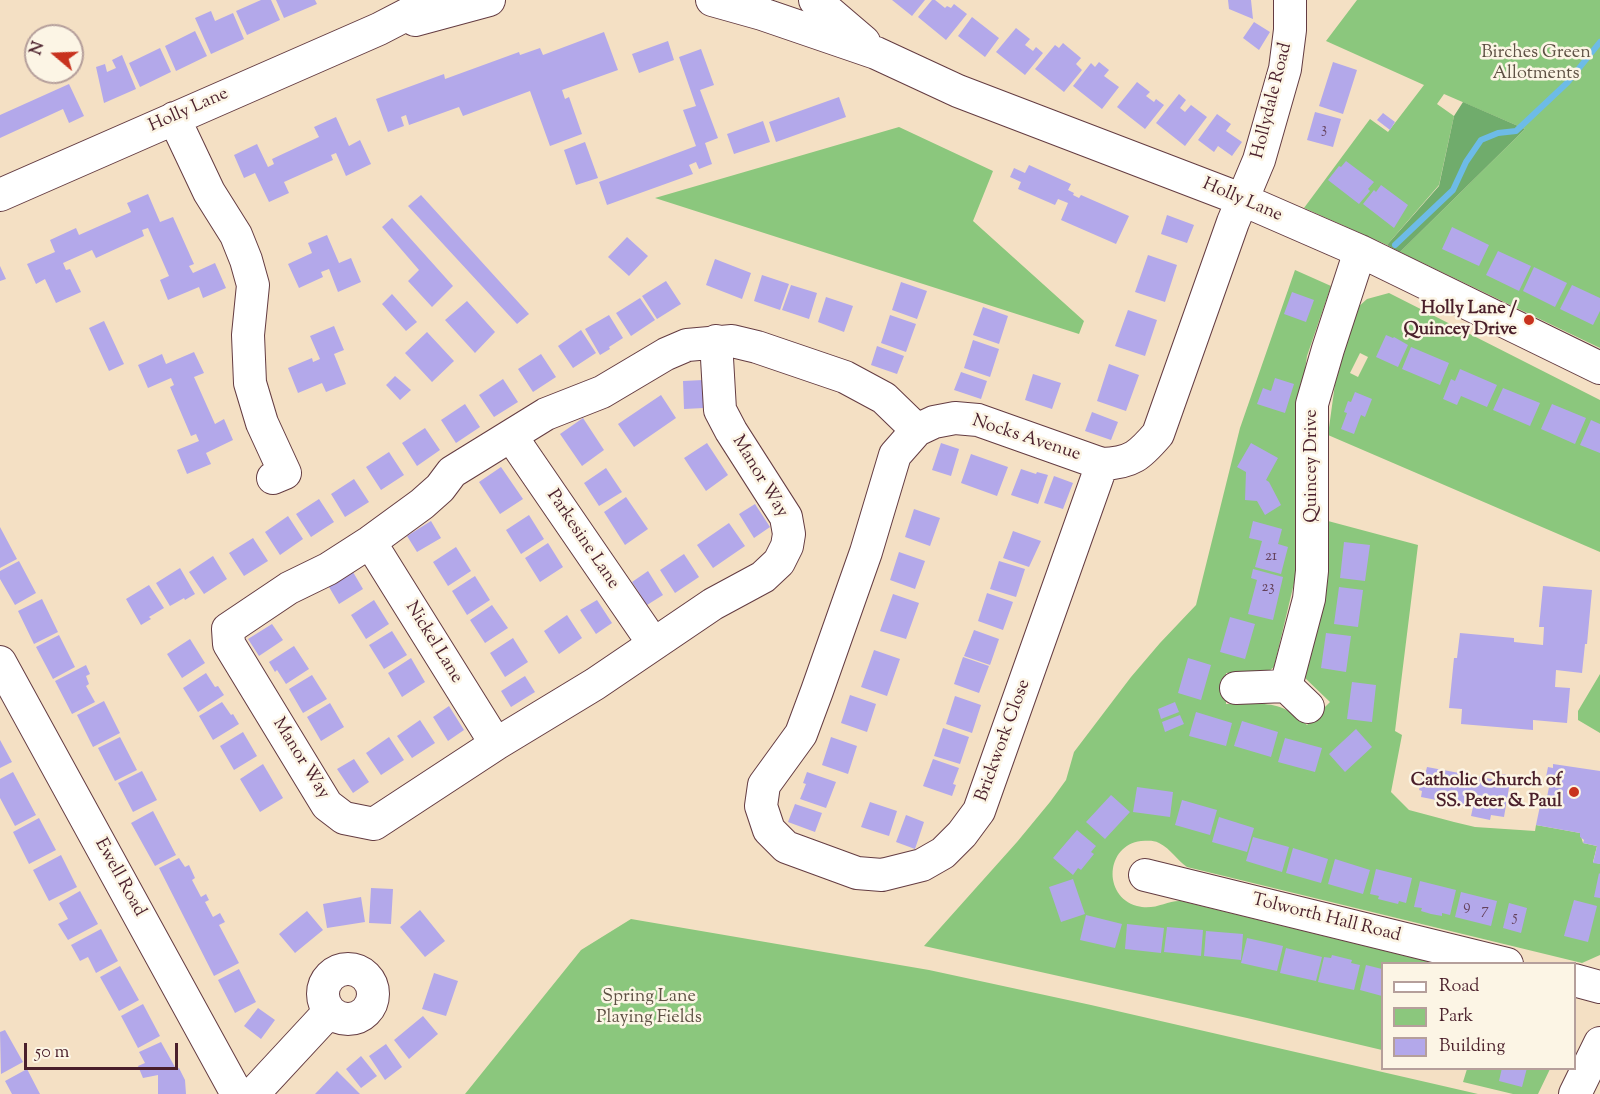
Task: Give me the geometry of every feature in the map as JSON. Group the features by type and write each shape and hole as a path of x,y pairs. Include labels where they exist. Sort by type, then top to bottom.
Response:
{"street":[{"name":"Holly Lane","path":"0,195 379,29 435,0"},
{"name":"Holly Lane","path":"379,29 489,0"},
{"name":"Holly Lane","path":"712,0 762,14 876,53 958,91 1243,200 1360,251 1600,369"},
{"name":"Holly Lane","path":"814,0 876,53"},
{"name":"Hollydale Road","path":"1243,200 1259,160 1285,69 1290,30 1290,0"},
{"path":"174,118 209,192 236,235 246,260 253,285 248,335 250,383 262,423 287,471"},
{"name":"Nocks Avenue","path":"917,430 934,422 956,418 978,420 1102,464 1120,463 1141,454 1158,434 1233,222 1243,200"},
{"name":"Quincey Drive","path":"1236,688 1297,696 1312,571 1312,404 1360,251"},
{"name":"Manor Way","path":"716,341 720,410 786,517 789,534 787,546 779,562 763,577 713,604 595,684 496,744 374,824 344,818 327,805 229,644 228,629 288,588 327,569 370,542 422,504 440,488 452,472 546,414 602,392 666,354 687,345 716,341 732,341 757,347 845,378 884,398 917,430"},
{"name":"Brickwork Close","path":"917,430 896,455 866,552 801,734 765,785 761,806 769,830 786,847 857,873 882,875 922,865 943,853 962,834 979,811 1102,464"},
{"name":"Parkesine Lane","path":"511,436 653,643"},
{"name":"Nickel Lane","path":"370,542 496,744"},
{"name":"Ewell Road","path":"0,662 237,1094"},
{"name":"Tolworth Hall Road","path":"1145,875 1503,962"},
{"path":"1576,980 1600,987"},
{"path":"253,1094 329,1012"},
{"path":"1575,1094 1600,1043"}],"green space":[{"name":"Birches Green Allotments","path":"1357,0 1600,0 1600,348 1400,252 1525,129 1444,94 1437,104 1454,116 1439,185 1387,245 1304,208 1370,119 1388,132 1424,85 1326,41"},
{"path":"1463,102 1525,129 1400,252 1387,245 1439,186 1454,116"},
{"path":"899,127 993,171 973,221 1084,321 1079,334 655,198"},
{"path":"1295,270 1331,286 1307,356 1295,437 1297,552 1295,579 1274,667 1268,672 1226,673 1226,704 1260,704 1279,707 1288,710 1307,725 1330,702 1305,678 1323,603 1328,558 1328,521 1418,545 1395,731 1402,735 1391,792 1409,810 1454,822 1475,827 1535,831 1536,825 1580,833 1583,843 1597,846 1593,862 1600,864 1600,955 1582,963 1187,867 1167,848 1153,841 1141,841 1129,845 1121,851 1115,861 1114,882 1118,892 1137,906 1150,907 1181,901 1430,962 1381,962 1381,1050 924,946 1050,802 1066,780 1074,752 1131,677 1196,605 1240,428"},
{"path":"1389,293 1600,400 1600,552 1328,435 1335,384 1357,308 1367,299","holes":["1360,353 1368,357 1358,377 1350,373"]},
{"path":"1600,674 1600,733 1578,720 1578,711"},
{"name":"Spring Lane Playing Fields","path":"631,919 929,970 1478,1094 465,1094 581,950"},
{"path":"1467,1070 1550,1070 1538,1094 1513,1094 1463,1082"}],"building":[{"path":"261,0 271,0 280,20 247,35 236,11"},
{"path":"276,0 315,0 317,4 284,18"},
{"path":"892,0 925,0 912,16"},
{"path":"932,0 945,8 947,6 951,8 954,4 967,14 946,40 918,17"},
{"path":"1228,0 1251,0 1253,19 1229,9"},
{"path":"211,11 215,21 233,13 244,39 211,54 195,18"},
{"path":"972,17 999,38 985,57 958,36"},
{"path":"1254,22 1270,32 1259,50 1243,38"},
{"path":"1016,28 1030,39 1025,45 1033,51 1036,47 1043,53 1025,75 996,52"},
{"path":"195,31 207,56 176,71 165,46"},
{"path":"604,32 618,70 562,90 565,99 569,97 582,134 550,146 530,91 463,116 459,107 409,125 406,115 401,117 404,126 388,132 376,99 444,74 445,79 519,52 520,55 540,48 543,55"},
{"path":"668,41 674,60 639,73 632,54"},
{"path":"1063,43 1081,58 1076,64 1082,70 1064,92 1035,69 1055,45 1059,48"},
{"path":"160,48 171,72 140,87 129,63"},
{"path":"701,49 714,85 700,90 718,138 705,143 712,164 699,169 696,162 689,165 693,174 607,205 599,182 696,146 683,110 696,106 679,57"},
{"path":"122,55 136,89 104,103 96,67 105,64 107,72 116,68 112,60"},
{"path":"1099,62 1109,70 1104,76 1119,87 1102,109 1073,86 1091,63 1095,67"},
{"path":"1333,62 1357,70 1343,114 1319,106"},
{"path":"1137,82 1150,92 1146,96 1164,105 1145,129 1117,107"},
{"path":"69,84 84,116 69,123 63,109 0,138 0,115"},
{"path":"1179,94 1186,100 1180,108 1185,112 1191,105 1207,117 1185,146 1156,123"},
{"path":"839,97 846,117 776,142 769,122"},
{"path":"1315,112 1341,119 1333,147 1307,140"},
{"path":"1383,113 1395,122 1390,130 1377,120"},
{"path":"1217,114 1231,124 1226,131 1242,142 1232,156 1218,146 1214,152 1198,140"},
{"path":"336,117 349,146 360,140 371,164 346,176 336,153 331,155 333,160 284,182 289,193 269,202 255,173 244,178 234,155 257,144 268,167 274,164 272,159 319,137 314,127"},
{"path":"763,121 770,142 734,154 727,134"},
{"path":"585,142 598,178 576,185 564,150"},
{"path":"1346,161 1374,182 1359,204 1328,180"},
{"path":"1029,165 1071,184 1068,190 1074,193 1073,195 1079,198 1081,195 1129,216 1116,244 1061,220 1068,203 1058,199 1055,205 1018,189 1021,182 1010,177 1014,168 1025,173"},
{"path":"1381,185 1408,205 1394,228 1363,204"},
{"path":"148,194 160,222 173,217 194,264 189,266 193,273 215,263 226,288 203,298 199,287 168,300 160,280 169,276 148,228 142,230 144,236 96,258 92,250 63,263 66,270 70,269 81,292 56,303 45,279 36,284 27,264 55,252 50,240 76,228 79,235 131,212 127,203"},
{"path":"421,195 529,314 517,324 408,206"},
{"path":"1167,215 1194,225 1187,243 1161,234"},
{"path":"392,218 453,286 432,307 408,281 419,270 382,227"},
{"path":"1452,227 1489,245 1479,266 1442,249"},
{"path":"327,235 339,263 351,258 361,282 338,292 329,269 321,272 323,277 299,288 288,264 312,253 308,243"},
{"path":"627,237 648,256 629,276 608,257"},
{"path":"1498,251 1531,266 1519,291 1486,275"},
{"path":"1148,255 1177,265 1165,302 1135,292"},
{"path":"715,259 751,273 742,299 706,285"},
{"path":"0,266 6,279 0,281"},
{"path":"1534,267 1567,283 1555,307 1523,291"},
{"path":"762,275 789,284 780,310 754,301"},
{"path":"666,281 681,304 657,319 642,296"},
{"path":"901,282 927,291 917,319 892,310"},
{"path":"791,285 817,293 809,319 782,310"},
{"path":"1572,285 1600,298 1600,311 1593,325 1560,309"},
{"path":"1292,292 1314,300 1306,322 1284,314"},
{"path":"392,294 417,322 406,331 382,304"},
{"path":"826,297 853,306 844,332 818,322"},
{"path":"640,298 655,320 631,336 616,313"},
{"path":"467,301 495,332 475,353 445,320"},
{"path":"983,307 1008,316 999,344 973,335"},
{"path":"1128,310 1157,320 1145,356 1115,346"},
{"path":"609,315 623,338 600,355 585,329"},
{"path":"890,315 916,324 906,352 881,343"},
{"path":"104,321 124,364 109,371 89,328"},
{"path":"334,326 344,350 334,354 346,384 326,392 322,383 298,393 288,368 312,358 313,362 320,359 310,336"},
{"path":"581,330 596,353 573,368 558,346"},
{"path":"427,332 454,361 432,382 405,353"},
{"path":"1386,335 1408,345 1398,367 1376,357"},
{"path":"973,340 999,349 990,377 964,368"},
{"path":"877,346 904,356 897,374 871,365"},
{"path":"1411,347 1449,363 1440,385 1402,369"},
{"path":"194,352 204,373 194,377 215,424 224,419 233,440 206,453 211,464 187,474 177,450 199,441 196,434 191,436 170,387 174,385 171,378 148,388 138,365 162,354 166,364"},
{"path":"541,354 556,377 533,392 518,369"},
{"path":"1109,364 1139,375 1126,411 1097,401"},
{"path":"1460,369 1497,385 1487,407 1461,396 1457,405 1443,399 1451,379 1455,381"},
{"path":"961,372 987,381 981,399 954,390"},
{"path":"1033,374 1061,383 1052,409 1025,400"},
{"path":"395,376 411,390 400,400 386,385"},
{"path":"1275,378 1294,384 1285,413 1257,404 1263,388 1271,391"},
{"path":"503,379 518,402 494,417 479,395"},
{"path":"703,380 704,408 684,409 683,381"},
{"path":"1503,388 1540,403 1530,426 1493,410"},
{"path":"1355,392 1372,399 1365,417 1361,415 1354,434 1341,429 1347,413 1344,412 1348,401 1351,402"},
{"path":"661,395 676,418 634,447 618,424"},
{"path":"465,404 480,427 456,443 441,420"},
{"path":"1552,404 1586,418 1575,444 1541,429"},
{"path":"1092,412 1118,422 1111,440 1085,431"},
{"path":"583,418 604,450 582,466 560,434"},
{"path":"1591,420 1600,424 1600,453 1580,445"},
{"path":"425,428 440,450 417,466 402,443"},
{"path":"707,443 728,475 706,491 684,458"},
{"path":"941,443 959,449 951,476 932,470"},
{"path":"1251,443 1278,458 1266,480 1281,505 1265,515 1257,501 1245,500 1246,472 1237,467"},
{"path":"389,452 404,475 381,490 366,467"},
{"path":"971,454 1008,467 997,496 961,483"},
{"path":"501,467 523,499 500,514 479,482"},
{"path":"606,468 622,492 599,506 584,483"},
{"path":"1021,469 1048,475 1038,504 1011,495"},
{"path":"1054,476 1073,483 1063,509 1044,503"},
{"path":"354,479 369,502 345,517 331,494"},
{"path":"626,497 648,529 625,545 604,512"},
{"path":"319,499 334,522 311,537 296,514"},
{"path":"755,504 770,527 754,538 739,514"},
{"path":"914,509 940,518 930,546 905,537"},
{"path":"529,515 544,539 521,554 506,530"},
{"path":"288,516 303,539 280,555 265,532"},
{"path":"431,521 441,538 417,552 407,536"},
{"path":"1253,521 1282,529 1278,544 1288,547 1281,574 1255,567 1262,541 1249,538"},
{"path":"729,523 745,546 713,568 697,545"},
{"path":"0,527 17,559 0,568"},
{"path":"1013,531 1041,541 1029,567 1003,558"},
{"path":"253,538 268,561 244,576 229,553"},
{"path":"1344,542 1370,545 1365,581 1340,578"},
{"path":"548,543 563,567 540,582 525,558"},
{"path":"456,547 471,571 448,586 433,562"},
{"path":"899,552 925,561 915,589 890,580"},
{"path":"684,554 699,577 675,593 660,570"},
{"path":"213,556 227,579 204,594 189,572"},
{"path":"19,561 36,593 15,605 0,579 0,571"},
{"path":"999,561 1025,569 1016,597 990,589"},
{"path":"180,568 195,594 170,606 156,583"},
{"path":"1253,569 1283,577 1273,620 1248,614 1257,580 1251,578"},
{"path":"648,571 663,595 647,605 632,582"},
{"path":"353,572 363,589 339,604 329,587"},
{"path":"475,576 490,600 467,615 452,591"},
{"path":"149,585 164,608 141,625 126,599"},
{"path":"1543,586 1592,590 1582,673 1556,670 1555,687 1570,688 1567,723 1533,720 1533,730 1461,724 1462,709 1449,708 1454,658 1457,658 1460,633 1514,638 1514,642 1543,645 1544,627 1539,627"},
{"path":"1339,587 1363,590 1358,627 1334,624"},
{"path":"987,593 1013,602 1003,630 978,621"},
{"path":"893,594 919,603 906,639 880,631"},
{"path":"42,599 58,632 34,644 18,611"},
{"path":"374,600 389,624 366,639 351,615"},
{"path":"597,600 612,623 596,634 580,610"},
{"path":"492,605 508,628 485,643 470,620"},
{"path":"567,615 582,638 559,654 544,631"},
{"path":"1230,617 1255,624 1245,659 1220,652"},
{"path":"272,624 283,640 259,656 248,639"},
{"path":"974,630 999,639 990,665 964,656"},
{"path":"392,631 407,655 384,669 369,645"},
{"path":"1326,633 1351,636 1346,672 1321,668"},
{"path":"59,635 75,667 53,679 36,647"},
{"path":"513,638 528,662 505,677 490,653"},
{"path":"190,639 205,663 182,678 167,654"},
{"path":"294,646 309,669 286,684 269,662"},
{"path":"874,650 900,659 887,696 861,687"},
{"path":"963,657 989,666 979,693 954,684"},
{"path":"411,658 425,682 402,697 388,673"},
{"path":"1188,658 1211,665 1201,700 1178,693"},
{"path":"86,665 90,674 86,676 89,684 86,686 95,702 72,714 55,681"},
{"path":"206,673 215,687 218,686 224,695 198,712 183,688"},
{"path":"312,675 327,699 303,713 289,689"},
{"path":"525,676 535,692 511,707 501,691"},
{"path":"1352,682 1376,685 1372,722 1347,719"},
{"path":"850,695 876,704 867,732 841,723"},
{"path":"955,696 981,705 972,733 946,724"},
{"path":"104,701 120,733 93,747 77,715"},
{"path":"222,702 239,724 213,740 199,716"},
{"path":"1175,702 1179,712 1161,719 1158,709"},
{"path":"330,703 344,727 321,741 307,717"},
{"path":"449,706 464,730 448,741 433,717"},
{"path":"1196,712 1232,723 1226,746 1189,736"},
{"path":"1180,715 1184,724 1165,732 1162,722"},
{"path":"420,720 435,743 412,758 397,736"},
{"path":"1242,721 1278,732 1271,757 1234,746"},
{"path":"943,728 969,737 960,764 934,756"},
{"path":"1356,729 1372,747 1345,772 1329,754"},
{"path":"243,732 257,756 234,770 220,746"},
{"path":"120,737 137,770 115,781 98,748"},
{"path":"389,737 404,760 381,775 366,753"},
{"path":"831,737 857,746 848,774 822,765"},
{"path":"1285,738 1322,748 1315,772 1278,762"},
{"path":"0,740 12,762 0,768"},
{"path":"354,759 369,782 353,793 337,769"},
{"path":"933,759 959,768 953,784 956,785 952,796 923,786"},
{"path":"263,764 283,798 260,812 240,779"},
{"name":"Catholic Church of SS. Peter & Paul","path":"1553,764 1600,771 1600,864 1593,863 1597,846 1583,843 1584,840 1580,837 1580,833 1536,825 1540,806 1545,807 1551,777 1546,777 1548,767 1553,768"},
{"path":"1427,767 1497,780 1498,773 1511,776 1504,817 1491,815 1490,820 1471,816 1473,807 1421,797 1422,791 1419,790 1422,775 1425,775"},
{"path":"142,771 157,800 133,812 118,783"},
{"path":"13,772 36,815 15,826 0,798 0,779"},
{"path":"807,772 836,782 826,808 800,799 806,784 803,783"},
{"path":"1137,787 1173,792 1170,817 1133,812"},
{"path":"1111,795 1130,812 1105,839 1086,822"},
{"path":"1182,800 1217,810 1210,835 1175,825"},
{"path":"870,802 897,811 889,836 861,827"},
{"path":"795,804 822,813 815,832 788,822"},
{"path":"153,811 176,855 155,866 131,823"},
{"path":"906,815 924,822 915,849 896,842"},
{"path":"1219,817 1254,828 1247,852 1212,842"},
{"path":"39,818 56,850 29,864 13,832"},
{"path":"1077,830 1096,846 1091,852 1094,854 1081,870 1078,868 1073,875 1053,858"},
{"path":"1253,837 1289,847 1282,872 1246,861"},
{"path":"1293,848 1328,859 1321,883 1286,873"},
{"path":"61,855 77,887 49,901 33,870"},
{"path":"179,858 185,867 189,865 195,878 192,880 201,897 206,894 209,900 205,902 213,917 220,913 225,922 219,925 239,963 214,976 159,868"},
{"path":"1335,859 1370,870 1363,894 1328,884"},
{"path":"1376,869 1412,878 1406,903 1399,901 1398,904 1378,899 1379,896 1370,894"},
{"path":"1600,874 1600,898 1594,897"},
{"path":"1073,879 1085,914 1061,922 1049,887"},
{"path":"1420,881 1456,890 1450,915 1431,914 1421,911 1422,908 1414,907"},
{"path":"371,888 393,889 391,924 369,923"},
{"path":"80,891 98,924 68,940 58,924 68,919 59,903"},
{"path":"1461,892 1497,901 1491,926 1455,917"},
{"path":"361,897 365,922 327,928 323,904"},
{"path":"1574,900 1597,906 1588,942 1564,936"},
{"path":"1509,903 1527,908 1521,933 1503,928"},
{"path":"420,910 445,941 425,957 400,927"},
{"path":"307,911 323,930 295,953 279,934"},
{"path":"1086,915 1122,924 1115,948 1080,940"},
{"path":"1127,924 1164,928 1161,953 1125,949"},
{"path":"1167,927 1203,930 1201,956 1164,952"},
{"path":"101,929 118,961 96,973 88,957 80,961 71,945"},
{"path":"1206,931 1243,934 1241,960 1204,956"},
{"path":"1247,938 1283,946 1277,971 1241,963"},
{"path":"1286,948 1322,957 1316,981 1280,973"},
{"path":"1332,955 1352,960 1351,963 1360,965 1354,990 1318,982 1324,957 1331,958"},
{"path":"1366,965 1381,969 1381,996 1360,990"},
{"path":"120,966 139,1000 119,1011 100,977"},
{"path":"239,969 256,1002 235,1013 218,980"},
{"path":"434,973 458,981 446,1016 422,1009"},
{"path":"143,1004 160,1036 138,1048 121,1016"},
{"path":"258,1008 275,1020 261,1039 244,1026"},
{"path":"423,1016 438,1034 409,1059 394,1040"},
{"path":"5,1030 23,1062 1,1074 0,1032"},
{"path":"161,1042 185,1080 186,1094 158,1094 158,1075 143,1078 138,1066 145,1063 139,1052"},
{"path":"386,1044 402,1067 385,1080 369,1056"},
{"path":"361,1056 377,1076 361,1088 346,1069"},
{"path":"27,1069 40,1094 12,1094 5,1081"},
{"path":"1502,1070 1526,1070 1522,1087 1499,1081"},
{"path":"337,1071 360,1094 315,1094"}],"waterway":[{"path":"1395,245 1453,190 1466,162 1481,140 1498,133 1516,131 1568,82 1600,42"}],"place":[{"name":"Holly Lane / Quincey Drive","path":"1529,320"},
{"name":"Catholic Church of SS. Peter & Paul","path":"1574,792"}]}
